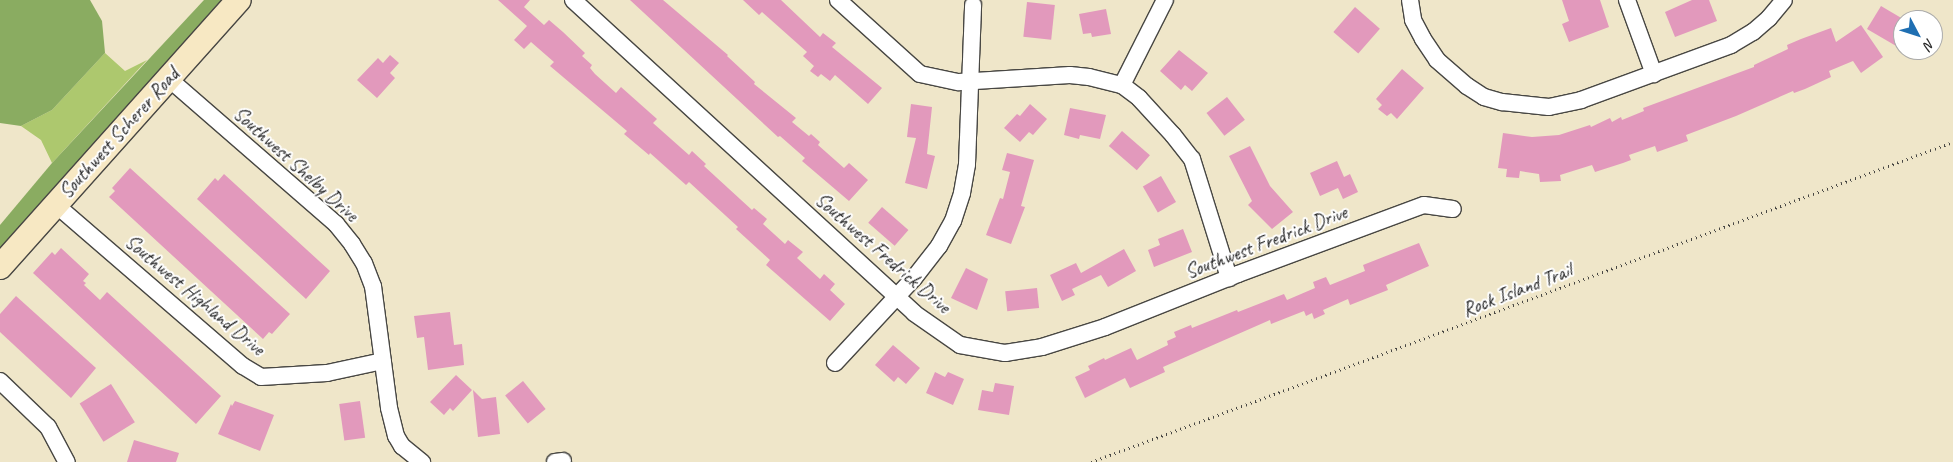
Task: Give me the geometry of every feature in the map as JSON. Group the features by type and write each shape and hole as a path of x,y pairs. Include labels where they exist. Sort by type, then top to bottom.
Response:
{"main road":[{"name":"Southwest Scherer Road","path":"0,267 239,0"}],"street":[{"name":"Southwest Fredrick Drive","path":"574,0 896,297 914,313 960,345 1005,353 1042,348 1105,327 1229,278 1424,206 1453,209"},
{"path":"838,0 920,74 959,82 1070,75 1122,85 1139,98 1173,134 1192,159 1229,278"},
{"path":"1410,0 1413,20 1437,60 1467,86 1484,97 1502,102 1549,107 1581,100 1731,45 1753,32 1769,18 1784,0"},
{"path":"1627,0 1654,74"},
{"path":"1122,85 1164,1"},
{"path":"835,363 896,297 939,246 953,221 962,193 967,164 972,5"},
{"name":"Southwest Shelby Drive","path":"168,78 336,224 364,263 373,286 389,408 396,436 402,446 417,461"},
{"name":"Southwest Highland Drive","path":"55,204 243,366 261,376 327,373 383,361"},
{"path":"0,381 48,426 67,462"}],"path":[{"name":"Rock Island Trail","path":"1091,462 1953,142"}],"green space":[{"path":"0,0 90,0 102,21 105,53 52,110 21,126 0,123"},
{"path":"204,0 231,0 0,252 0,225 52,163"},
{"path":"105,53 125,71 147,60 52,163 41,140 21,126 52,110"}],"building":[{"path":"498,0 530,0 524,7 544,25 549,20 563,32 585,53 582,56 592,65 590,68 595,74 616,93 621,87 657,119 653,123 689,155 692,151 706,164 704,166 752,210 754,208 767,219 763,224 785,244 788,240 803,252 797,258 820,279 824,274 835,284 830,290 845,304 830,321 766,265 770,260 736,229 738,227 689,182 686,185 650,153 649,155 624,134 627,131 550,66 554,62 531,42 524,49 514,40 527,26"},
{"path":"630,0 663,0 728,55 755,82 754,84 796,118 792,122 809,136 811,134 820,142 818,145 844,168 849,163 868,180 849,201 802,161 805,158 780,136 778,137"},
{"path":"743,0 781,0 820,37 823,33 836,43 832,47 882,88 868,104 835,75 830,81 821,74 818,77 810,71 814,66 803,56 807,52 762,12 759,15"},
{"path":"1562,0 1600,0 1609,27 1569,42 1562,24 1569,21"},
{"path":"1692,0 1709,0 1717,21 1675,37 1665,12"},
{"path":"1027,2 1055,5 1051,40 1023,37"},
{"path":"1881,6 1893,13 1893,44 1867,29"},
{"path":"1355,7 1380,29 1358,54 1333,32"},
{"path":"1106,9 1111,34 1092,37 1091,33 1083,34 1079,14"},
{"path":"1861,25 1883,57 1861,73 1853,61 1829,71 1831,77 1805,89 1794,93 1793,91 1686,135 1688,141 1657,152 1655,146 1629,155 1631,160 1595,172 1592,165 1560,175 1561,181 1540,182 1539,174 1520,171 1519,178 1506,177 1507,169 1498,168 1503,133 1532,137 1559,135 1590,125 1591,127 1610,118 1612,122 1621,117 1622,120 1644,111 1643,108 1754,67 1754,65 1788,49 1787,45 1801,39 1831,28 1836,42"},
{"path":"1179,50 1208,73 1192,91 1185,85 1181,90 1160,71"},
{"path":"390,55 399,63 390,73 395,78 377,98 357,80 378,58 383,63"},
{"path":"1402,69 1424,88 1397,119 1391,113 1387,116 1378,109 1382,105 1376,99"},
{"path":"1227,97 1245,120 1224,136 1207,113"},
{"path":"911,104 932,107 927,154 935,156 927,189 905,183 916,138 907,137"},
{"path":"1030,104 1047,119 1033,135 1029,132 1020,142 1004,128 1017,114 1020,116"},
{"path":"1070,108 1106,115 1100,139 1080,135 1079,139 1064,135"},
{"path":"1122,131 1150,155 1137,170 1109,146"},
{"path":"1250,146 1270,186 1293,212 1272,229 1248,205 1252,201 1229,156"},
{"path":"1007,153 1034,160 1021,206 1025,207 1011,244 986,235 1000,198 1003,199 1010,172 1002,170"},
{"path":"1337,161 1344,177 1350,174 1358,192 1343,199 1338,188 1320,196 1310,173"},
{"path":"130,168 290,314 272,334 269,332 263,339 109,197 115,191 112,188"},
{"path":"224,174 330,271 306,299 197,199 215,178 218,181"},
{"path":"1161,176 1176,202 1158,212 1143,186"},
{"path":"882,207 908,230 895,246 868,223"},
{"path":"1183,229 1192,252 1154,267 1148,250 1160,245 1158,239"},
{"path":"1419,243 1429,266 1386,285 1388,290 1350,305 1348,299 1323,310 1325,314 1314,319 1312,313 1306,316 1304,311 1271,324 1270,320 1163,367 1165,372 1130,388 1125,378 1085,398 1075,377 1090,370 1088,366 1104,358 1105,360 1131,348 1137,360 1168,345 1167,341 1176,337 1174,332 1191,325 1192,328 1284,294 1287,300 1315,288 1313,282 1326,277 1330,285 1365,271 1363,265"},
{"path":"61,248 89,274 83,281 86,283 84,285 100,300 107,292 221,396 196,424 33,273 52,252 55,255"},
{"path":"1124,249 1136,271 1108,287 1101,275 1072,289 1075,295 1062,301 1050,275 1076,263 1081,273"},
{"path":"966,268 988,279 977,310 951,298"},
{"path":"1037,288 1039,308 1007,311 1005,291"},
{"path":"16,296 96,368 71,398 0,332 0,314"},
{"path":"450,312 454,345 462,344 464,365 428,370 424,337 417,338 414,316"},
{"path":"893,345 920,368 906,384 898,377 894,382 875,365"},
{"path":"935,372 945,377 948,372 964,379 953,405 926,393"},
{"path":"456,375 472,390 453,411 450,408 444,415 430,402"},
{"path":"523,381 546,409 528,423 505,395"},
{"path":"995,383 1014,386 1009,415 978,410 982,390 993,392"},
{"path":"111,384 135,422 103,442 80,404"},
{"path":"473,390 482,399 496,397 500,434 478,437"},
{"path":"235,401 274,415 260,451 218,434 231,404 232,406"},
{"path":"360,401 365,438 344,441 339,404"},
{"path":"134,440 179,453 176,462 127,462"}]}
